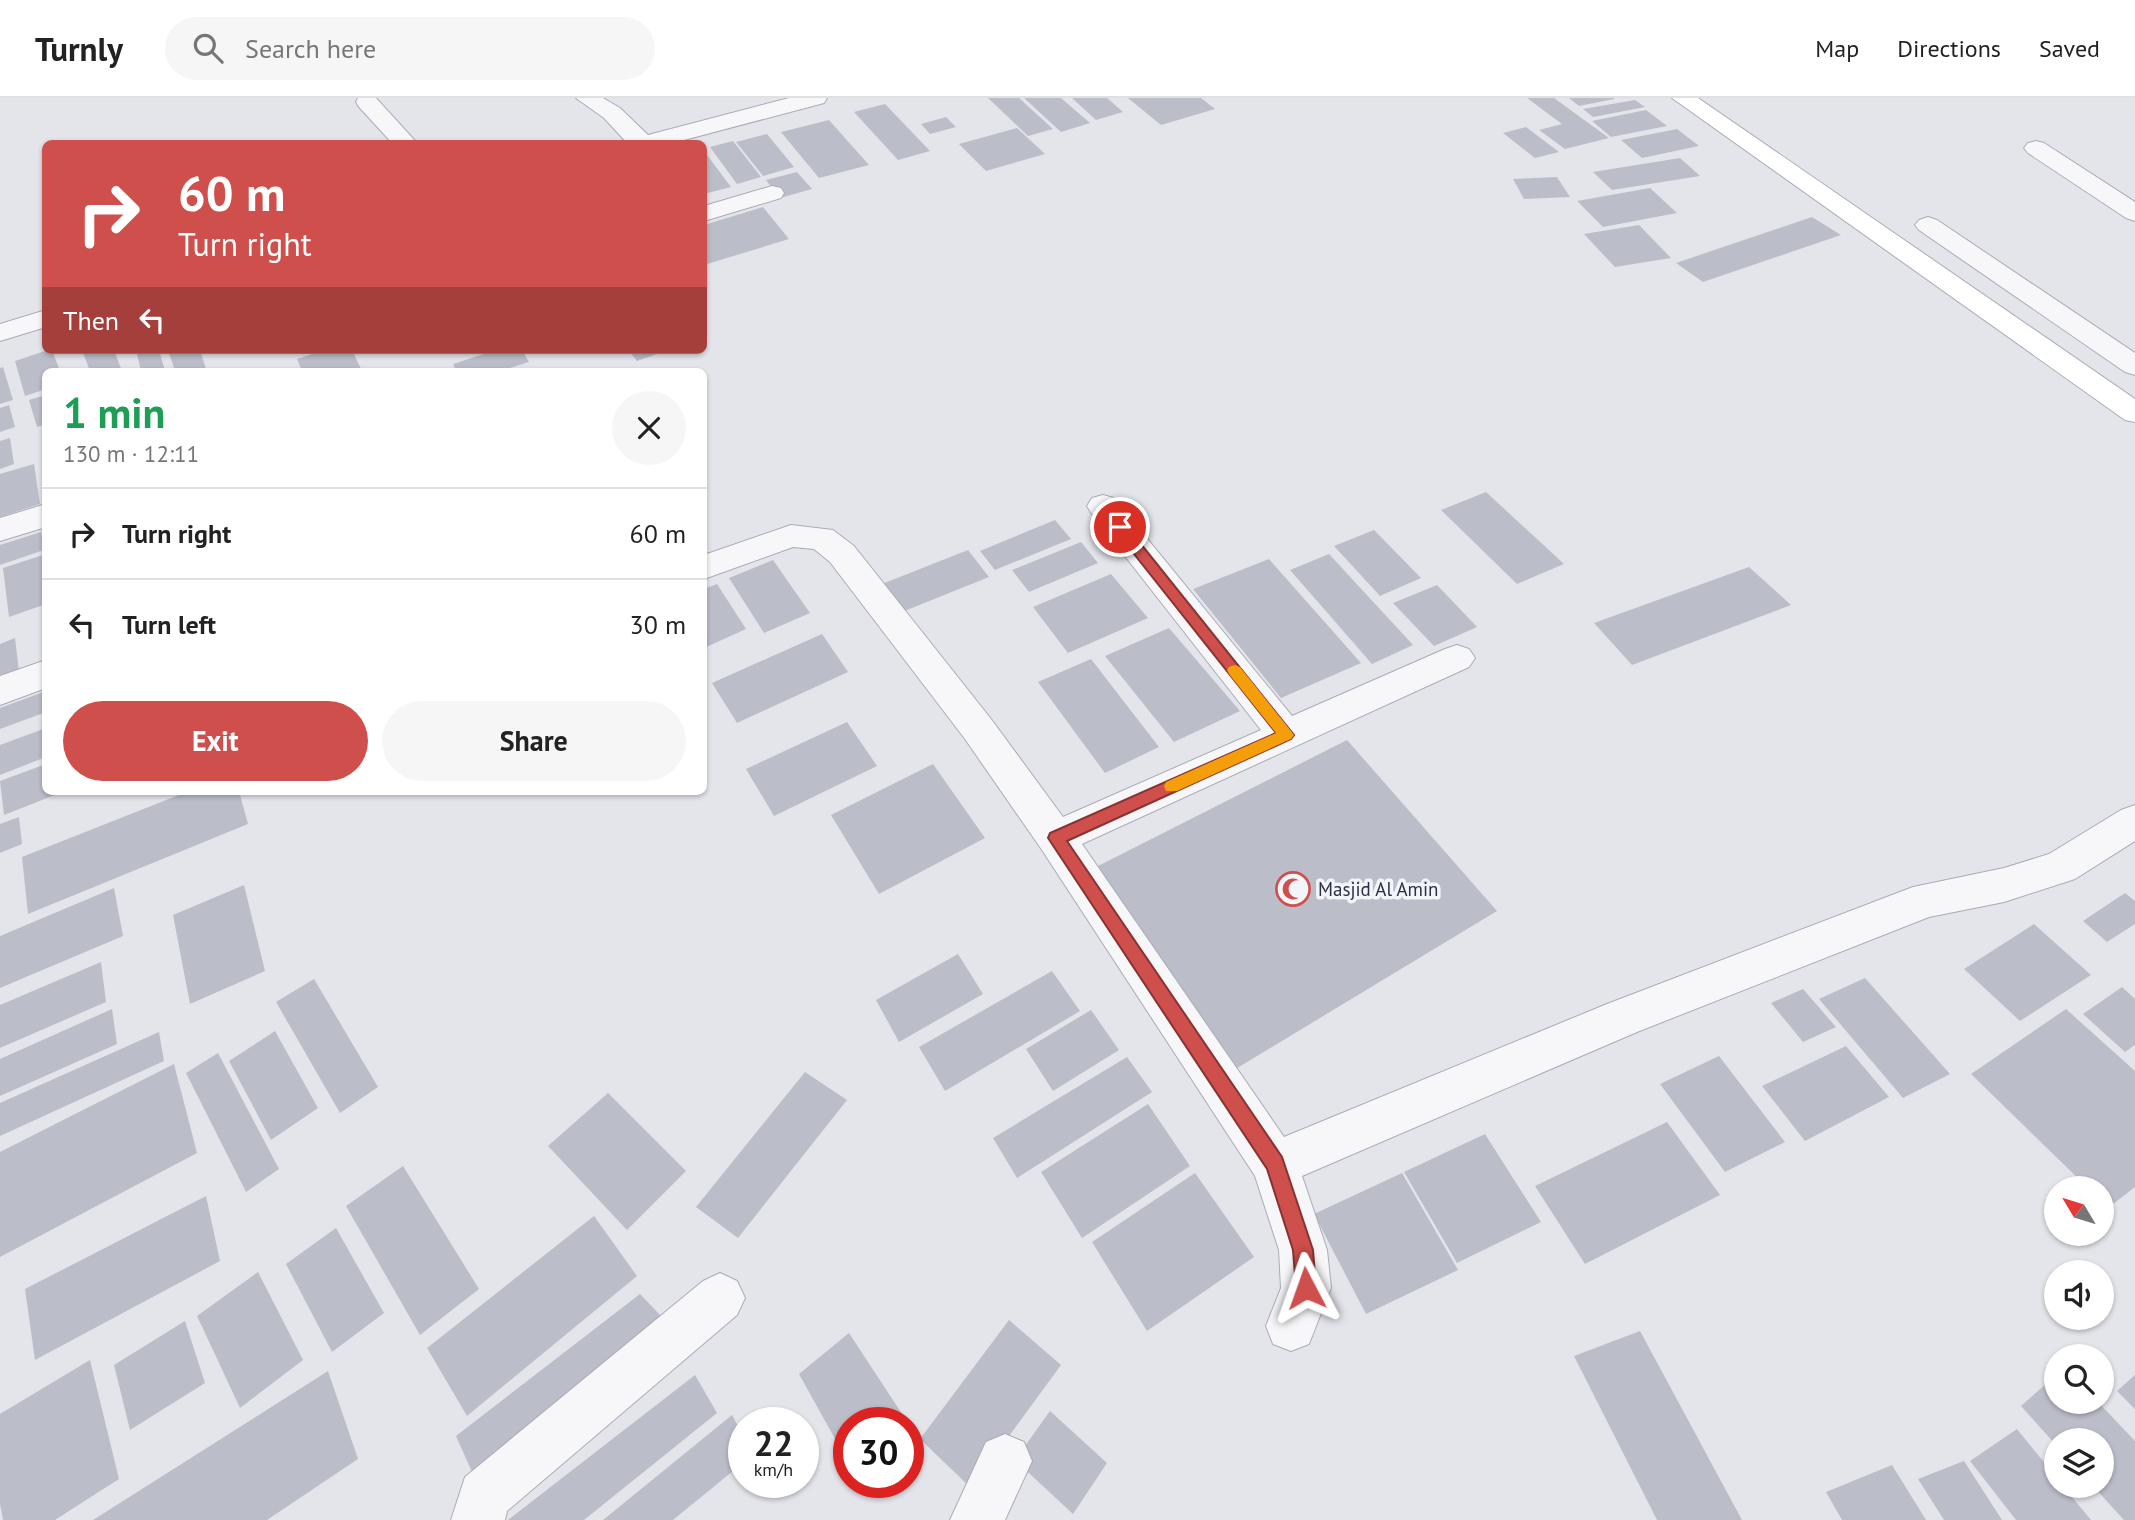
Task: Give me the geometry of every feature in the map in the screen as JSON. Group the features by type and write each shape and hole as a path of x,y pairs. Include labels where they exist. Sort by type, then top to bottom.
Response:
{"street":[{"path":"587,98 612,113 638,140"},
{"path":"653,140 816,98"},
{"path":"1683,98 2135,413"},
{"path":"367,102 402,140"},
{"path":"2036,148 2099,192 2135,213"},
{"path":"2099,192 2123,182"},
{"path":"707,213 772,193"},
{"path":"1928,225 2135,366"},
{"path":"0,333 42,319"},
{"path":"1103,506 1286,735"},
{"path":"0,530 42,516"},
{"path":"707,566 791,536 822,538 842,554 978,729 1056,838 1275,1164 1303,1250 1306,1288 1291,1326"},
{"path":"1056,838 1457,658"},
{"path":"0,691 42,675"},
{"path":"1275,1164 1622,1017 1914,905 2004,885 2061,867 2135,821"},
{"path":"478,1520 484,1496 720,1298"},
{"path":"977,1520 1005,1461"}],"building":[{"path":"988,98 1019,98 1053,129 1028,136"},
{"path":"1024,98 1061,98 1090,123 1061,132"},
{"path":"1072,98 1107,98 1123,112 1096,120"},
{"path":"1128,98 1201,98 1215,109 1161,125"},
{"path":"1527,98 1554,98 1609,138 1565,149 1539,130 1562,124"},
{"path":"1569,98 1614,98 1614,99 1579,106"},
{"path":"1635,100 1645,107 1593,117 1583,109"},
{"path":"885,104 930,151 898,160 854,112"},
{"path":"1646,110 1667,126 1611,137 1592,121"},
{"path":"946,117 956,127 930,134 921,124"},
{"path":"829,120 869,165 819,178 781,132"},
{"path":"1526,127 1559,152 1535,158 1503,133"},
{"path":"1017,128 1045,154 986,171 959,144"},
{"path":"1677,129 1699,146 1642,158 1621,140"},
{"path":"767,134 794,167 763,176 736,142"},
{"path":"733,141 761,177 737,184 710,147"},
{"path":"707,155 731,187 707,193"},
{"path":"1680,158 1700,176 1612,190 1593,172"},
{"path":"797,172 812,189 780,198 766,180"},
{"path":"1557,177 1570,197 1524,199 1513,179"},
{"path":"1650,188 1677,213 1603,227 1577,201"},
{"path":"763,207 789,239 707,264 707,224"},
{"path":"1812,217 1841,235 1703,282 1676,263"},
{"path":"1639,225 1671,258 1615,267 1584,234"},
{"path":"42,352 54,354 59,368 42,368 42,390 25,396 15,361"},
{"path":"84,354 116,354 121,368 89,368"},
{"path":"137,354 160,354 164,368 140,368"},
{"path":"169,354 201,354 206,368 174,368"},
{"path":"313,354 354,354 361,368 301,368 297,359"},
{"path":"484,354 524,354 529,362 510,368 455,368 453,364"},
{"path":"631,354 657,354 637,361"},
{"path":"3,367 13,400 0,404 0,368"},
{"path":"42,396 42,425 37,427 29,400"},
{"path":"9,405 15,427 0,432 0,408"},
{"path":"10,438 14,464 0,469 0,441"},
{"path":"34,464 40,504 0,517 0,474"},
{"path":"1486,492 1564,564 1517,584 1441,510"},
{"path":"1055,520 1071,539 995,570 980,551"},
{"path":"1374,530 1421,578 1380,596 1334,546"},
{"path":"41,532 42,551 0,565 0,545"},
{"path":"1081,542 1098,563 1029,592 1012,570"},
{"path":"968,550 989,577 897,614 877,586"},
{"path":"1329,554 1413,645 1372,664 1290,570"},
{"path":"42,555 42,605 9,617 3,568"},
{"path":"1269,559 1361,663 1281,698 1193,589"},
{"path":"773,560 810,613 764,633 729,578"},
{"path":"1749,567 1791,605 1632,665 1594,623"},
{"path":"1111,574 1148,618 1068,653 1033,607"},
{"path":"717,584 746,629 707,647 707,588"},
{"path":"1437,585 1477,627 1434,646 1393,603"},
{"path":"1169,628 1240,711 1174,742 1105,656"},
{"path":"822,634 848,672 737,723 712,683"},
{"path":"15,638 20,680 0,687 0,644"},
{"path":"1091,659 1159,747 1105,773 1038,682"},
{"path":"42,692 42,713 0,729 0,708"},
{"path":"847,722 877,766 774,816 746,769"},
{"path":"42,729 42,759 0,775 0,745"},
{"name":"Masjid Al Amin","path":"1347,740 1497,911 1224,1076 1094,868"},
{"path":"933,764 985,838 879,894 831,815"},
{"path":"42,765 42,795 55,795 4,815 0,781"},
{"path":"179,795 240,795 248,824 28,914 22,857"},
{"path":"19,817 22,844 0,853 0,824"},
{"path":"244,885 265,971 190,1004 173,915"},
{"path":"114,888 123,936 0,988 0,936"},
{"path":"2125,893 2135,901 2135,924 2107,942 2083,921"},
{"path":"2034,924 2091,975 2020,1021 1964,969"},
{"path":"958,954 983,994 899,1042 876,1000"},
{"path":"101,962 106,1002 0,1048 0,1005"},
{"path":"1052,971 1080,1011 945,1091 919,1047"},
{"path":"1865,978 1950,1074 1903,1098 1819,999"},
{"path":"314,979 378,1087 340,1113 276,1002"},
{"path":"2122,987 2135,999 2135,1045 2125,1052 2083,1014"},
{"path":"1803,989 1836,1027 1803,1042 1771,1003"},
{"path":"112,1009 117,1044 0,1096 0,1059"},
{"path":"2066,1009 2135,1071 2135,1187 2114,1203 2114,1176 2076,1176 1971,1074"},
{"path":"1091,1010 1119,1050 1053,1091 1026,1049"},
{"path":"275,1031 318,1108 271,1140 229,1061"},
{"path":"159,1032 164,1061 0,1136 0,1103"},
{"path":"1846,1046 1889,1097 1805,1141 1762,1086"},
{"path":"218,1053 279,1169 246,1192 186,1073"},
{"path":"1719,1056 1785,1142 1725,1172 1660,1084"},
{"path":"1127,1057 1152,1092 1017,1178 993,1138"},
{"path":"174,1064 197,1153 0,1257 0,1152"},
{"path":"805,1072 847,1100 738,1238 696,1207"},
{"path":"608,1093 686,1171 627,1230 548,1146"},
{"path":"1148,1104 1190,1166 1082,1238 1041,1172"},
{"path":"1667,1122 1720,1195 1585,1264 1535,1186"},
{"path":"1485,1134 1541,1222 1457,1263 1404,1172"},
{"path":"403,1166 479,1289 420,1335 346,1206"},
{"path":"1195,1173 1254,1257 1147,1331 1092,1242"},
{"path":"1402,1173 1458,1270 1366,1314 1314,1214"},
{"path":"206,1196 220,1261 35,1360 25,1289"},
{"path":"594,1216 637,1276 467,1416 427,1348"},
{"path":"336,1228 384,1313 332,1352 286,1264"},
{"path":"258,1272 303,1360 240,1408 197,1316"},
{"path":"640,1294 662,1317 472,1472 456,1436"},
{"path":"1009,1320 1061,1365 971,1488 924,1443 924,1434"},
{"path":"185,1321 205,1383 130,1430 114,1365"},
{"path":"1640,1331 1742,1520 1657,1520 1574,1356"},
{"path":"849,1333 898,1407 833,1407 833,1435 799,1374"},
{"path":"90,1360 119,1479 55,1520 3,1520 0,1504 0,1414"},
{"path":"328,1371 358,1459 267,1520 93,1520"},
{"path":"695,1375 717,1413 584,1520 508,1520"},
{"path":"2135,1375 2135,1409 2117,1391"},
{"path":"2044,1386 2044,1414 2109,1414 2135,1441 2135,1520 2124,1520 2104,1498 2114,1498 2114,1428 2044,1428 2044,1432 2021,1406"},
{"path":"1050,1411 1107,1463 1073,1514 1015,1460"},
{"path":"728,1418 728,1475 673,1520 603,1520"},
{"path":"2017,1429 2044,1462 2044,1498 2073,1498 2091,1520 2016,1520 1970,1461"},
{"path":"1964,1461 2002,1520 1944,1520 1918,1479"},
{"path":"1892,1465 1926,1520 1842,1520 1826,1492"}],"slow traffic":[{"path":"1172,786 1286,735 1235,670"}],"place":[{"name":"Masjid Al Amin","path":"1293,889"}],"route":[{"path":"1120,527 1286,735 1056,838 1275,1164 1303,1250 1306,1288"}]}
